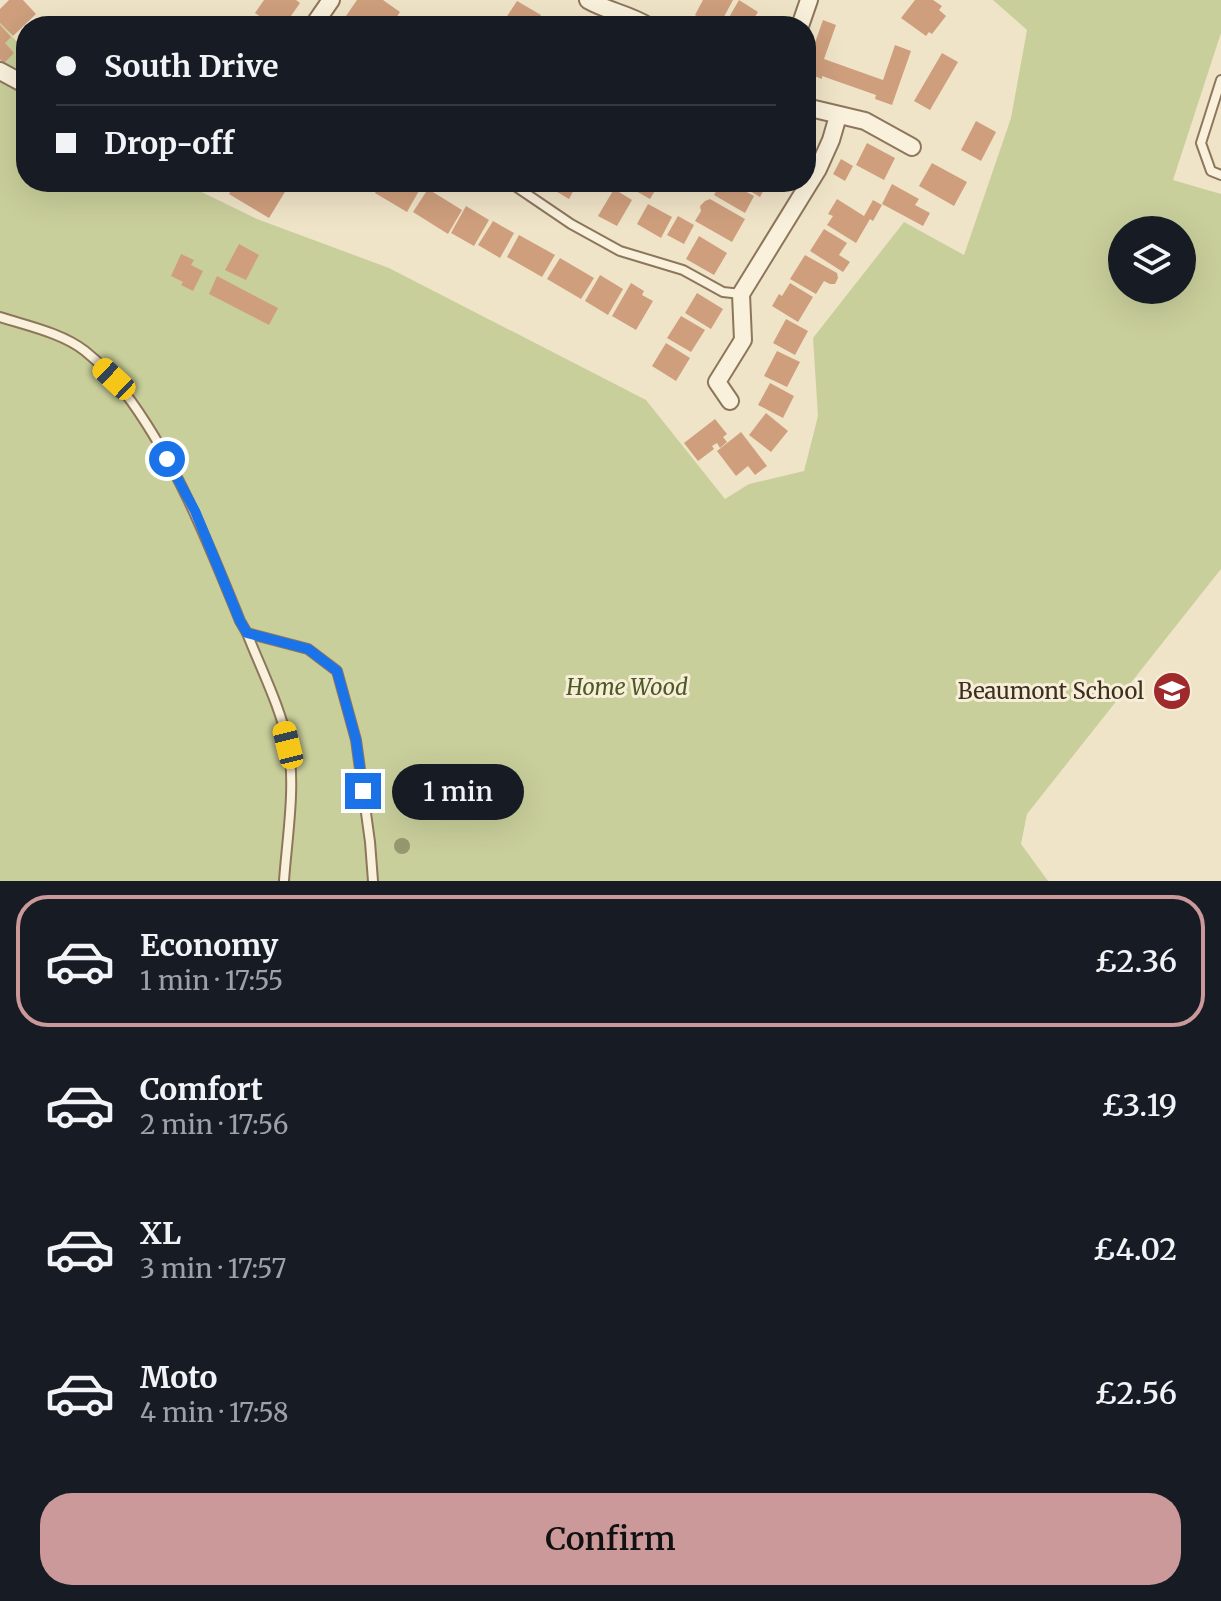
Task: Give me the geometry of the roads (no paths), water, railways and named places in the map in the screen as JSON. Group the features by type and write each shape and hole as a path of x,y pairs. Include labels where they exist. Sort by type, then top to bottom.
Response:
{"street":[{"path":"588,0 626,16"},
{"path":"816,110 865,121 912,147"},
{"path":"816,172 838,116"},
{"path":"730,401 717,382 743,340 741,294 804,192"}],"lane":[{"path":"1221,80 1201,143 1211,171 1221,175"},
{"path":"526,192 571,224 620,251 683,270 723,292 741,294"},
{"path":"0,317 59,336 85,350 114,379 154,432 195,511 247,633 288,745 291,770 284,881"},
{"path":"247,633 308,649 337,671 356,740 373,881"}],"place":[{"name":"Beaumont School","path":"1172,691"}],"park label":[{"name":"Home Wood","path":"627,687"}]}
